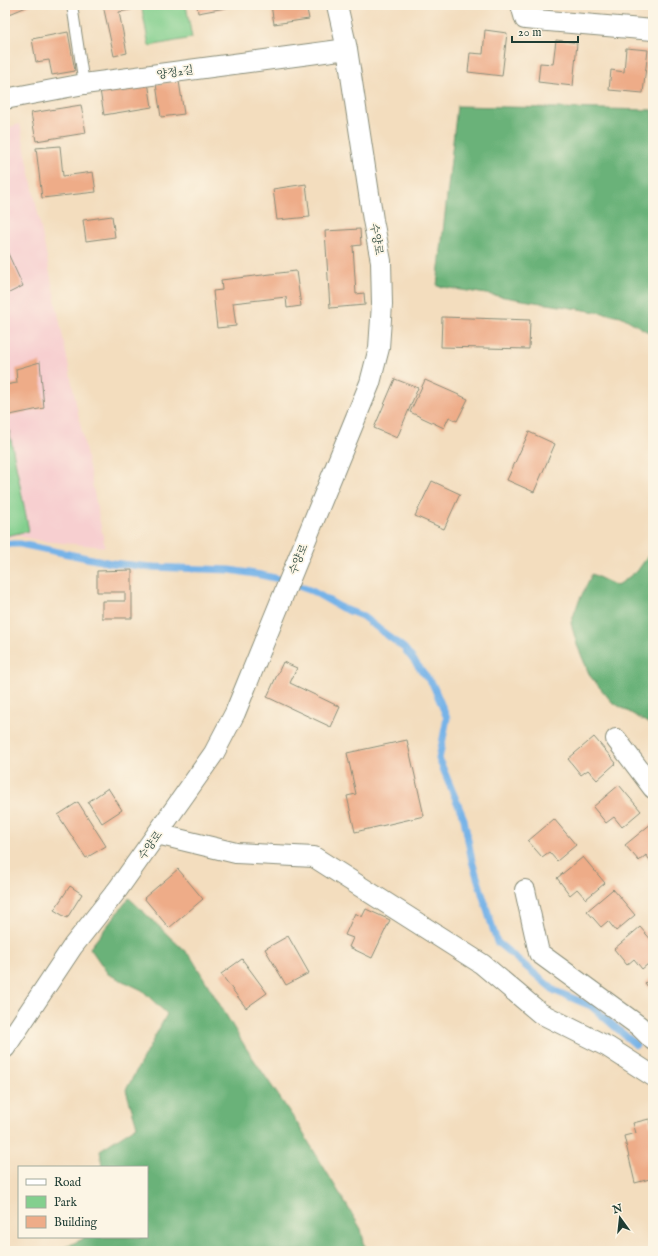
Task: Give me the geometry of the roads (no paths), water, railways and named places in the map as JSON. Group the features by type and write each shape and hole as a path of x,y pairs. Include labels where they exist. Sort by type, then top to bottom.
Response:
{"street":[{"name":"수양로","path":"5,1048 73,946 118,889 214,753 235,713 370,384 379,348 382,304 381,261 373,220 347,49 337,5"},
{"path":"521,5 525,19 653,30"},
{"name":"양정2길","path":"5,99 84,84 347,49"},
{"path":"616,739 653,788"},
{"path":"157,834 236,853 314,857 482,964 540,1013 608,1047 653,1076"},
{"path":"525,890 539,953 639,1026 653,1040"}],"lane":[{"path":"72,5 84,84"}],"waterway":[{"path":"5,544 20,544 111,563 151,567 230,570 279,579 312,591 342,608 362,616 404,648 433,685 447,718 439,759 464,819 472,861 497,942 555,991 591,1006 636,1045"}]}
